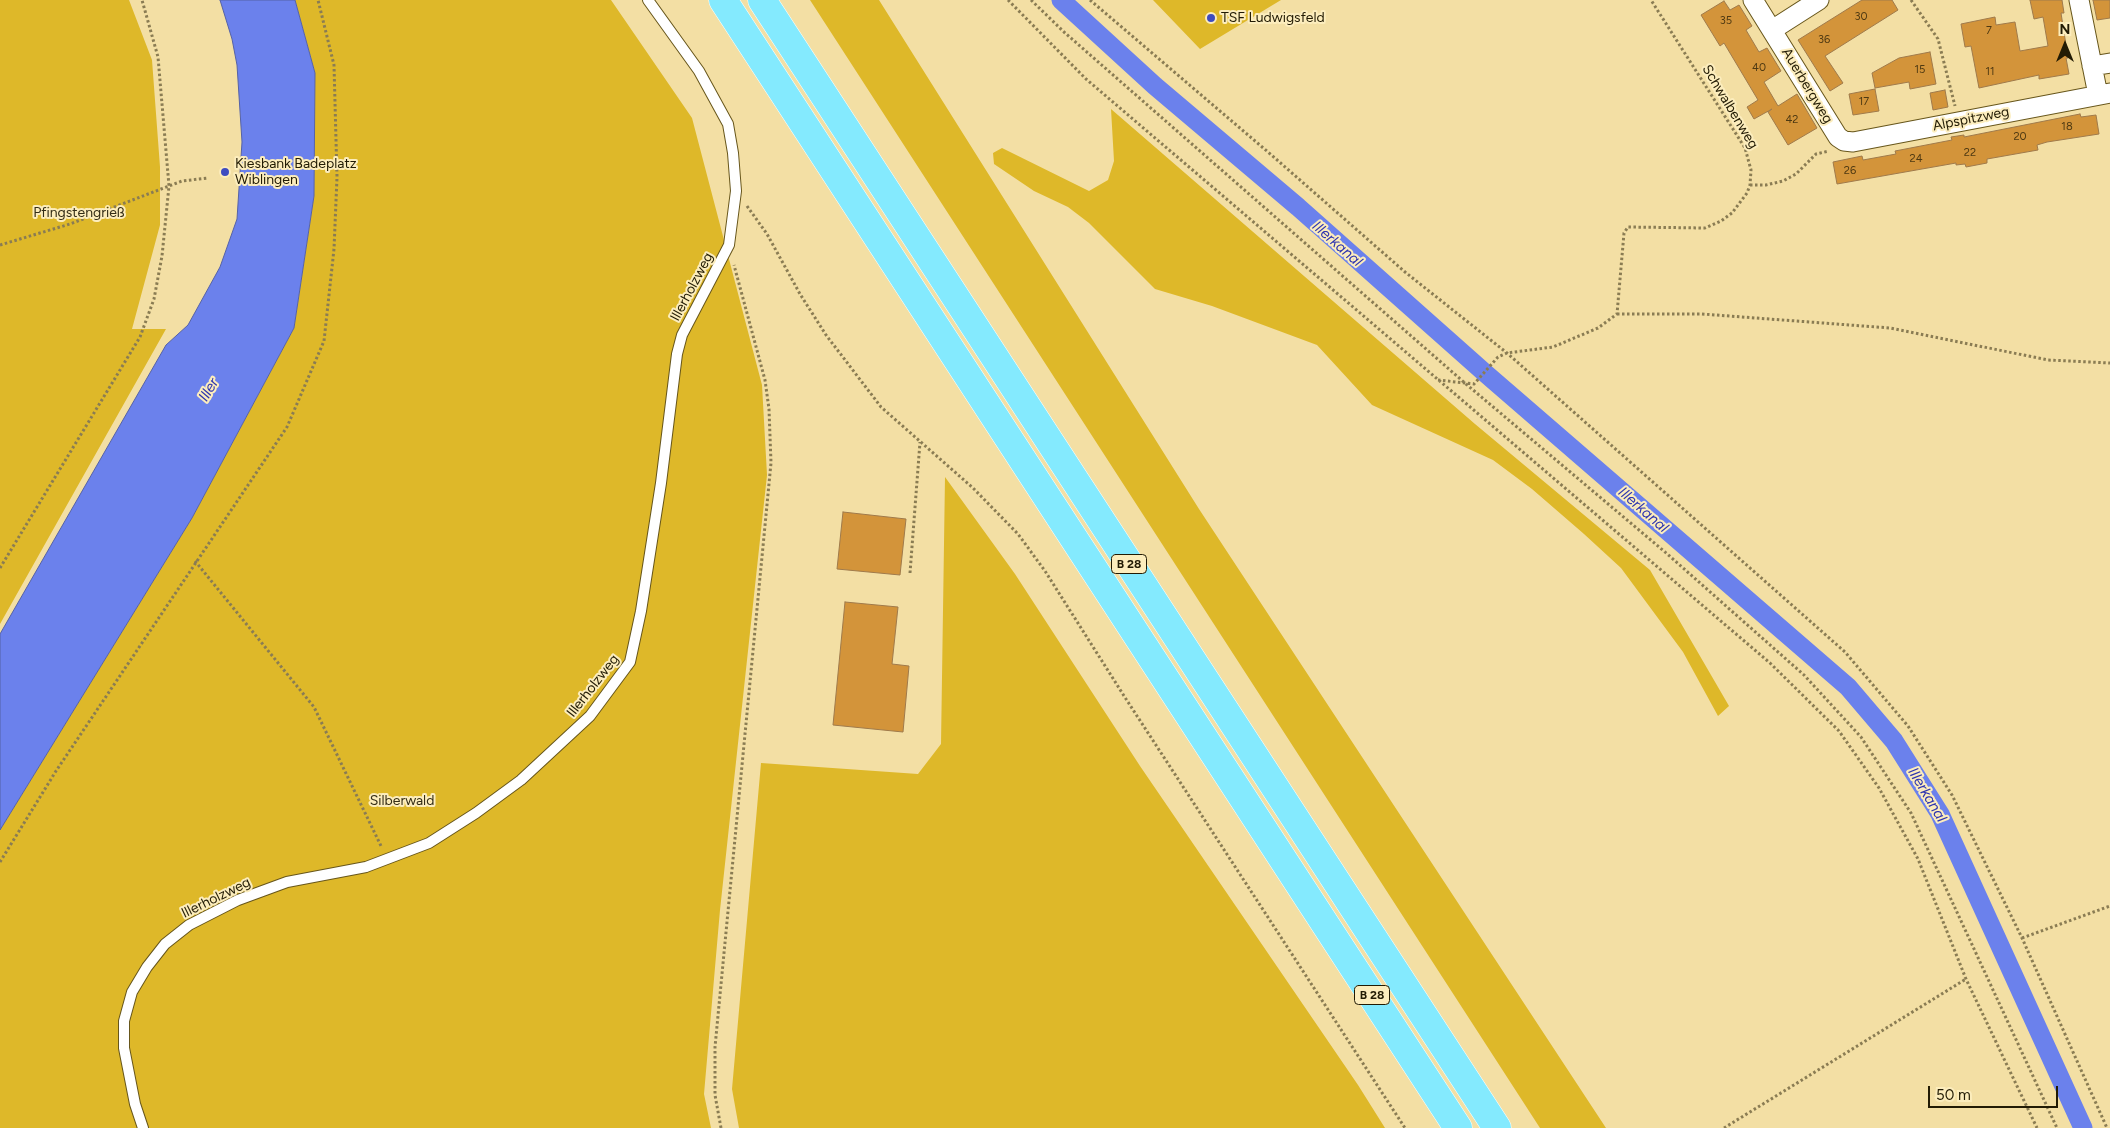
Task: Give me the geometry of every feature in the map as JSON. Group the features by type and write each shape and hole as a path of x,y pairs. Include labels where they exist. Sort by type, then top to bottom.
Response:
{"highway":[{"name":"B 28","path":"724,0 1458,1128"},
{"name":"B 28","path":"762,0 1497,1128"}],"street":[{"name":"Auerbergweg","path":"1753,0 1838,138 1844,141"},
{"path":"1772,30 1820,0"},
{"name":"Alpspitzweg","path":"1844,141 1853,142 2104,94 2101,65 2080,0"}],"lane":[{"name":"Illerholzweg","path":"142,1128 135,1104 124,1048 124,1021 132,992 146,966 165,944 189,925 238,900 286,882 357,869 388,860 429,843 476,813 521,780 590,716 630,662 641,610 661,483 677,354 682,335 730,245 736,191 734,153 728,124 699,71 648,0"}],"path":[{"path":"0,568 140,337 154,299 162,256 169,186 158,57 143,0"},
{"path":"0,862 56,771 287,426 324,341 334,248 337,177 334,65 318,0"},
{"path":"1008,0 1086,79 1770,663 1839,731 1879,788 1918,859 1966,979 2037,1128"},
{"path":"1031,0 1064,32 1466,384 1665,552 1797,668 1861,737 1911,813 2056,1128"},
{"path":"1090,0 1405,272 1507,353 1845,652 1908,726 1947,788 2022,938 2107,1128"},
{"name":"Schwalbenweg","path":"1651,0 1745,148 1750,163 1750,185"},
{"path":"1911,0 1938,39 1959,122"},
{"path":"1617,314 1624,233 1628,227 1705,228 1721,221 1732,213 1747,193 1750,185 1766,185 1783,181 1796,174 1816,154 1838,148 1844,141"},
{"path":"0,245 70,224 182,181 208,178"},
{"path":"736,191 767,234 800,294 837,350 881,408 998,512 1018,534 1045,571 1405,1128"},
{"path":"721,1128 715,1096 715,1047 771,463 769,409 765,380 730,245"},
{"path":"1438,380 1474,384 1498,357 1507,353 1553,348 1598,328 1617,314 1702,314 1890,328 2048,360 2110,362"},
{"path":"910,573 920,441"},
{"path":"195,561 314,708 388,860"},
{"path":"2022,938 2110,906"},
{"path":"1724,1128 1966,979"}],"green space":[{"name":"Pfingstengrieß","path":"0,0 129,0 152,60 160,167 160,225 132,329 166,329 0,624"},
{"name":"Silberwald","path":"295,0 611,0 692,118 762,385 767,475 720,910 704,1094 711,1128 0,1128 0,830 192,518 294,328 314,196 315,73"},
{"path":"810,0 879,0 1199,509 1606,1128 1540,1128"},
{"name":"TSF Ludwigsfeld","path":"1153,0 1281,0 1200,49"},
{"path":"1111,109 1475,424 1650,570 1729,706 1718,716 1683,652 1621,568 1532,489 1493,460 1372,405 1317,345 1212,306 1155,289 1089,223 1068,207 1034,191 994,164 993,153 1002,148 1089,191 1108,180 1114,161"},
{"path":"945,477 1015,574 1140,766 1358,1085 1385,1128 739,1128 732,1089 761,763 918,774 941,744"}],"water":[{"name":"Iller","path":"220,0 295,0 315,73 314,196 294,328 192,518 0,830 0,634 166,345 188,325 220,267 237,219 242,142 237,65 232,39"}],"building":[{"path":"1862,0 1892,0 1898,10 1825,56 1843,83 1830,91 1798,40"},
{"path":"2030,0 2062,0 2064,13 2061,13 2069,74 2039,79 2039,75 1979,88 1971,46 1965,47 1961,24 1995,17 1996,25 2015,22 2020,51 2048,46 2043,17 2034,19"},
{"path":"2093,0 2110,0 2110,18 2097,20"},
{"path":"1724,1 1730,10 1739,5 1752,26 1746,30 1759,52 1767,48 1781,71 1764,82 1778,106 1797,94 1817,128 1788,145 1768,112 1772,109 1754,119 1747,107 1758,100 1724,43 1720,46 1701,15"},
{"path":"1930,52 1936,84 1910,89 1909,82 1875,88 1872,73 1899,58"},
{"path":"1875,89 1879,111 1853,115 1849,94"},
{"path":"1945,90 1948,107 1933,110 1930,93"},
{"path":"2080,114 2081,117 2096,115 2099,134 2047,142 2037,145 2038,150 1987,159 1987,163 1966,167 1965,164 1956,165 1956,163 1837,184 1833,162 1862,156 1863,160 1896,154 1895,151 1952,140 1951,137 1964,135 1964,137"},
{"path":"843,512 906,519 900,575 837,569"},
{"path":"845,602 898,607 892,664 909,666 903,732 833,725"}],"waterway":[{"name":"Illerkanal","path":"1061,0 1155,86 1298,207 1485,373 1848,687 1894,741 1940,814 2083,1128"}],"place":[{"name":"TSF Ludwigsfeld","path":"1211,18"},
{"name":"Kiesbank Badeplatz Wiblingen","path":"225,172"}]}
